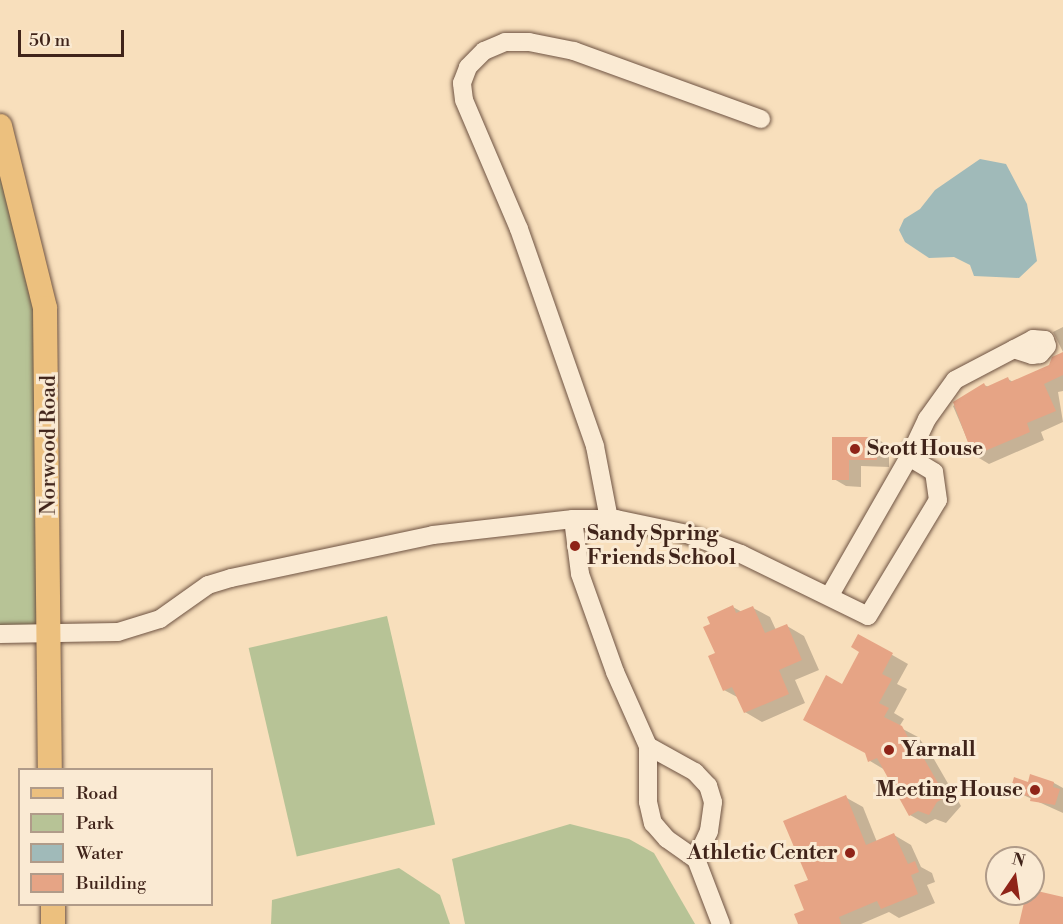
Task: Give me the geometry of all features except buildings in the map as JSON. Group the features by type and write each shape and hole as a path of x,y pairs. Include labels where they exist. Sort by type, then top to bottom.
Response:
{"main road":[{"name":"Norwood Road","path":"0,126 45,308 50,768"},
{"path":"53,906 53,924"}],"street":[{"path":"609,519 595,446 519,229 464,100 462,83 468,67 484,51 505,42 529,42 574,51 761,119"},
{"path":"830,595 909,457 933,410 955,380 1014,349"},
{"path":"0,634 118,632 140,628 208,585 231,578 433,535 573,519 609,519 687,534 830,595 868,616 938,500 934,472 909,457"},
{"path":"573,519 580,574 615,672 648,746 648,802 653,823 667,839 696,859 721,924"},
{"path":"648,746 695,772 708,786 713,801 709,831 696,859"}],"green space":[{"path":"0,126 45,308 48,633 0,634"},
{"path":"387,616 435,825 297,856 249,648"},
{"path":"570,824 629,839 654,853 695,924 465,924 452,859"},
{"path":"399,868 440,895 450,924 271,924 272,900"}],"water":[{"path":"980,159 1006,164 1027,204 1037,261 1019,278 974,276 970,265 954,257 929,258 905,242 899,230 904,219 920,209 935,190"}],"place":[{"name":"Scott House","path":"855,449"},
{"name":"Sandy Spring Friends School","path":"575,546"},
{"name":"Yarnall","path":"889,750"},
{"name":"Meeting House","path":"1035,790"},
{"name":"Athletic Center","path":"850,853"}]}
